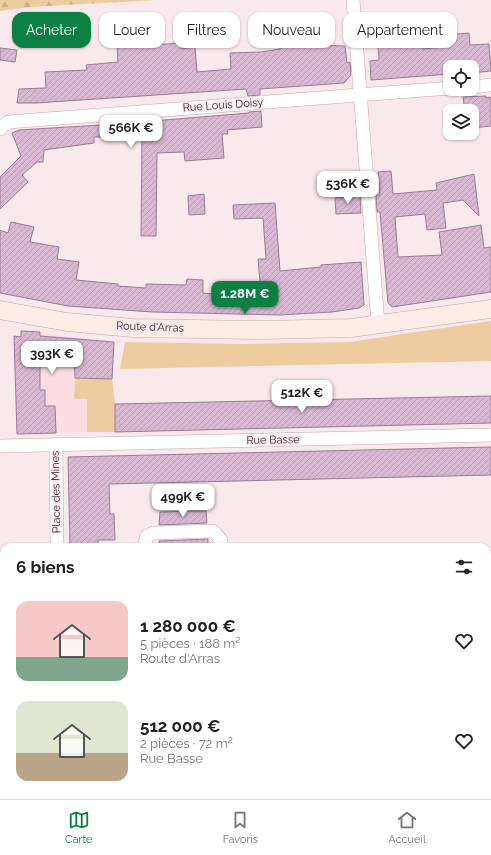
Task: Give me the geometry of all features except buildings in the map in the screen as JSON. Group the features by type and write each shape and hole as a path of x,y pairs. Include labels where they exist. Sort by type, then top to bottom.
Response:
{"main road":[{"name":"Route d'Arras","path":"0,310 67,322 133,328 262,330 351,328 491,309"}],"street":[{"path":"353,0 378,324"},
{"path":"479,86 491,85"},
{"name":"Rue Louis Doisy","path":"0,129 8,122 443,88"},
{"name":"Rue Basse","path":"56,446 491,435"},
{"name":"Place des Mines","path":"0,446 56,446 57,543"},
{"path":"145,543 147,536 153,533 213,531 221,540 221,543"}],"shaded area":[{"path":"21,331 40,332 74,338 74,399 87,399 87,432 36,434 36,407 16,407 14,336 21,337"}],"green space":[{"path":"0,0 157,0 29,7 0,11"},
{"path":"491,321 491,361 120,369 125,342 244,344 349,342"},
{"path":"75,378 112,379 115,404 115,432 87,432 87,399 74,399"}]}
